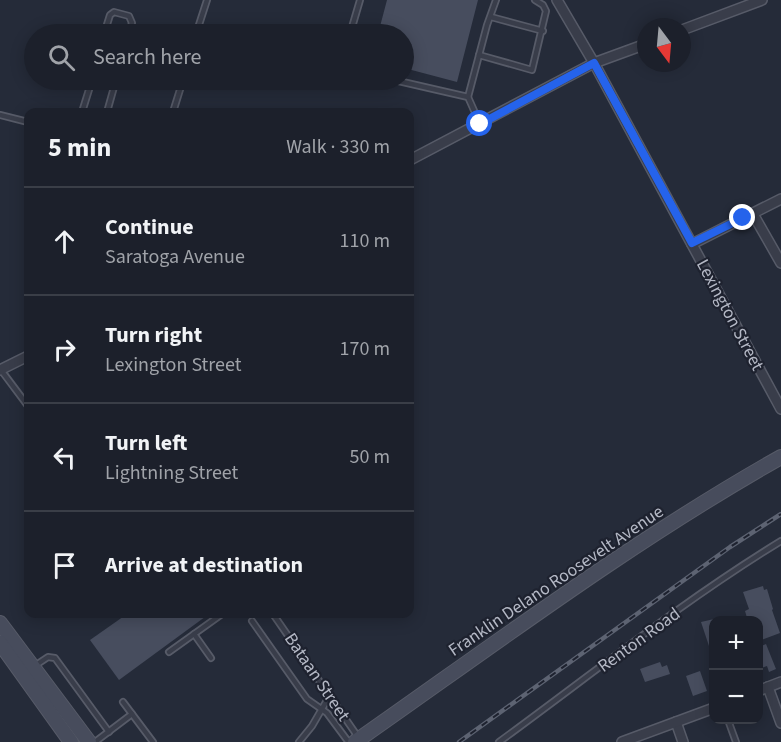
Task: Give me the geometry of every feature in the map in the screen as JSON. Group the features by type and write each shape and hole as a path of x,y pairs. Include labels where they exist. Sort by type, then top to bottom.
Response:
{"main road":[{"name":"Franklin Delano Roosevelt Avenue","path":"354,742 612,562 706,501 781,457"},
{"path":"0,623 89,742"},
{"path":"0,643 72,742"}],"street":[{"name":"Lexington Street","path":"557,0 777,394 781,409"},
{"path":"691,27 762,0"},
{"path":"414,158 594,63 637,47"},
{"path":"692,243 781,199"},
{"path":"753,214 781,263"},
{"path":"1,370 24,358"},
{"path":"763,689 781,682"},
{"path":"768,687 781,723"},
{"path":"628,741 709,710"},
{"path":"676,722 683,742"}],"lane":[{"path":"199,24 207,0"},
{"path":"353,24 360,0"},
{"path":"480,124 468,97 496,0"},
{"path":"479,55 532,70 546,11 543,5 535,0"},
{"path":"107,24 110,15 114,12 129,16 132,24"},
{"path":"490,17 543,30"},
{"path":"414,85 468,97"},
{"path":"83,108 89,90"},
{"path":"108,108 113,90"},
{"path":"174,108 180,90"},
{"path":"0,115 24,121"},
{"path":"1,370 24,401"},
{"name":"Renton Road","path":"500,742 687,605 781,541"},
{"path":"169,652 216,618"},
{"name":"Bataan Street","path":"276,618 356,734 354,742"},
{"path":"252,621 307,699 330,716 347,740 354,742"},
{"path":"194,634 211,658"},
{"path":"28,681 34,667 48,657 55,658 109,732"},
{"path":"299,742 330,695"},
{"path":"123,702 153,742"},
{"path":"95,742 132,714"},
{"path":"729,724 736,742"}],"building":[{"path":"387,0 478,0 457,82 414,71 414,24 381,24"},
{"path":"763,586 764,590 767,589 780,633 763,639 763,616 746,616 745,611 749,609 743,592"},
{"path":"121,618 204,618 119,680 90,640"},
{"path":"709,620 709,646 701,622"},
{"path":"766,644 776,669 769,672 767,666 763,667 763,645"},
{"path":"660,662 662,667 667,665 670,674 645,682 640,669"},
{"path":"700,671 707,691 693,696 686,676"}],"railway":[{"path":"459,742 730,547 781,514"}],"route":[{"path":"480,124 594,63 692,243 743,218"}]}
